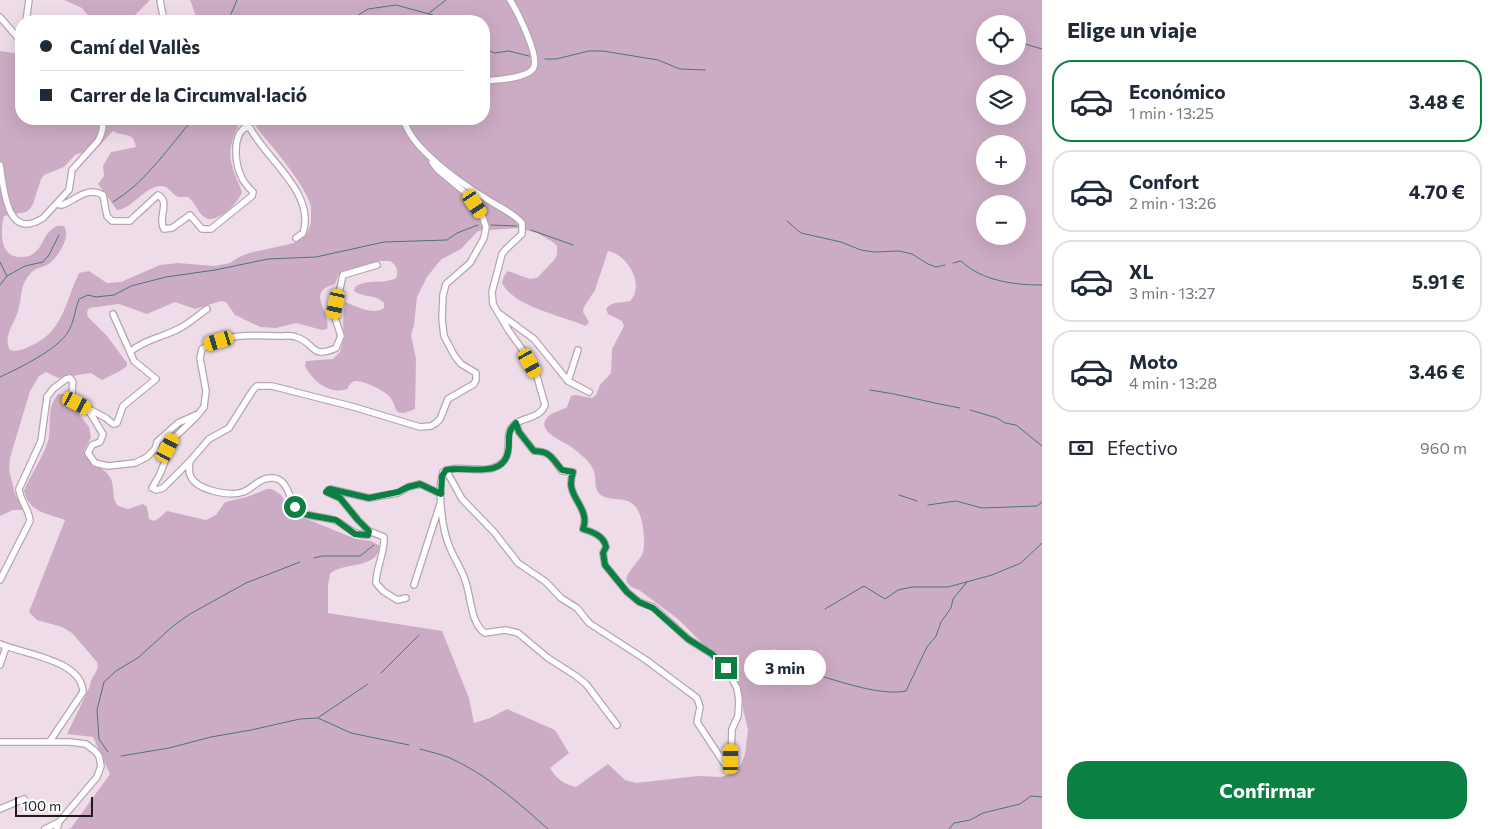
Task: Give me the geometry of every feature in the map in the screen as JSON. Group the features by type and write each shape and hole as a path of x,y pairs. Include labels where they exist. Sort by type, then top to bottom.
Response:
{"street":[{"path":"27,15 29,0"},
{"path":"160,0 163,15"},
{"path":"490,80 519,77 527,74 533,69 535,62 524,28 510,0"},
{"path":"0,17 15,36"},
{"path":"0,165 8,210 16,219 26,225 32,224 43,218 69,190 72,170 94,146 101,135 103,125"},
{"path":"406,125 415,142 433,159 480,195 516,216 522,223 522,234 506,249 500,260 491,298 496,312 536,373 545,405 537,415 516,423 511,428 508,453 505,459 498,465 479,471 454,468 446,470 442,476 441,502 446,537 450,549 464,577 480,630 485,633 505,630 518,633 548,658 586,684 617,725"},
{"path":"56,204 62,206 89,191 97,192 103,195 107,216 112,221 130,221 158,195 162,197 164,202 161,225 164,229 172,228 190,215 202,229 211,229 252,196 253,192 240,174 236,154 238,137 242,129 246,127 250,128 260,145 276,160 297,190 305,215 303,232 296,238"},
{"path":"377,265 343,275 334,315 341,336 336,348 326,352 314,351 308,344 296,336 264,335 229,338 209,344 202,349 200,358 206,392 204,406 174,438 168,448 160,474 152,488 156,490 163,488 190,462 209,439 229,428 253,390 260,385 272,386 354,407 420,427 431,426 436,423 440,419 448,399 474,384 477,376 476,373 461,364 444,336 442,319 443,295 446,284 470,263 484,238 486,227 482,215 471,200 438,170 432,162 433,159"},
{"path":"130,352 147,341 181,327 207,309"},
{"path":"496,312 534,339 568,381 589,392"},
{"path":"0,580 30,521 29,512 20,496 19,489 41,441 47,397 53,389 70,378 73,382 72,392 77,403 106,418 113,424 118,423 123,406 156,379 134,361 113,314"},
{"path":"568,381 578,350"},
{"path":"88,408 103,434 100,442 92,446 88,453 95,463 108,466 135,463 147,457 155,449 157,442 178,423 198,414"},
{"path":"446,470 462,499 494,532 518,563 546,582 561,598 577,608 589,623 646,660 697,698 700,706 698,722 724,763 729,763 731,759 732,730 738,716 739,700 736,688 726,668 712,654 688,639 653,608 639,602 616,580 605,565 603,553 606,547 605,542 595,533 583,529 585,523 583,512 570,485 573,472 562,470 549,454 544,451 534,451 519,432 516,423"},
{"path":"190,462 189,472 193,481 199,485 227,494 240,493 247,491 264,478 272,477 279,479 285,484 295,507 303,514 336,520 355,534 368,535 369,531"},
{"path":"406,598 397,600 384,592 376,583 376,573 384,545 384,537 369,531 340,498 326,492 330,489 369,498 398,492 420,484 441,494"},
{"path":"414,585 441,502"},
{"path":"0,666 3,645 66,666 79,677 83,685 83,692 50,741"},
{"path":"0,742 50,741 86,744 95,752 101,766 97,777 58,826 45,829"},
{"path":"0,809 24,799"}],"shaded area":[{"path":"64,0 150,0 135,15 88,15 82,8"},
{"path":"190,0 1042,0 1042,829 68,829 71,828 110,774 93,737 67,734 90,686 98,665 97,662 72,633 62,627 37,620 29,612 65,520 45,514 35,508 30,504 24,491 48,442 52,404 58,394 64,394 89,427 91,437 84,451 90,460 108,474 118,506 128,509 143,504 147,507 149,519 154,521 167,511 206,520 216,515 225,502 272,489 281,495 293,512 302,517 356,539 371,541 380,546 378,554 373,559 336,570 330,574 328,613 442,631 469,698 474,723 490,718 507,709 555,730 569,753 550,768 564,783 576,787 608,764 625,780 636,783 698,776 721,777 732,773 741,765 745,754 748,730 735,675 725,660 702,643 678,619 627,582 629,572 641,557 644,547 643,527 637,509 630,502 601,495 597,489 594,470 588,461 570,446 551,435 545,427 547,418 551,414 567,407 571,396 592,398 596,395 600,385 611,373 612,349 624,326 622,321 608,314 606,309 614,303 630,301 636,287 628,265 622,258 608,251 595,290 584,307 583,312 589,322 586,326 528,305 508,291 502,283 508,271 530,279 537,278 555,259 557,246 537,233 518,228 478,231 461,249 442,259 427,277 417,297 411,335 416,359 415,409 402,413 396,410 388,395 367,383 354,381 347,389 334,390 322,385 312,377 305,366 306,361 333,359 340,352 344,338 345,302 370,311 384,308 384,303 381,300 354,291 355,287 360,284 396,278 396,268 390,261 380,261 339,274 335,284 321,292 321,303 328,323 327,329 322,330 296,323 276,328 260,327 235,315 226,302 221,301 195,309 175,302 147,314 119,304 89,308 87,312 88,317 107,336 127,363 127,366 102,380 91,373 58,378 46,372 39,376 30,391 10,458 9,470 15,494 24,510 13,510 0,516 0,51 15,53 15,125 239,125 234,135 230,153 233,169 242,192 227,211 216,218 206,218 188,197 178,197 166,187 160,186 147,191 123,209 117,210 98,184 104,176 103,166 111,152 136,147 133,138 113,131 98,147 75,155 64,167 44,175 30,209 26,212 4,216 2,236 5,248 13,256 27,256 37,251 48,233 55,227 64,226 66,235 63,246 53,260 48,265 32,272 26,279 22,289 19,309 8,336 8,345 12,351 26,348 40,341 56,326 79,273 89,271 107,283 121,282 160,265 178,263 214,266 230,263 249,253 294,243 301,239 309,230 311,207 305,192 256,125 490,125 490,15 196,15","holes":["775,649 777,673 760,676 755,656"]}],"waterway":[{"path":"231,15 237,0"},
{"path":"429,13 446,0"},
{"path":"358,15 368,9 396,5 433,15"},
{"path":"1026,44 1042,49"},
{"path":"490,51 494,53 509,51 529,56"},
{"path":"545,59 556,59 589,51 603,51 658,60 680,69 705,70"},
{"path":"113,202 146,175 188,125"},
{"path":"787,221 801,233 841,242 861,250 874,252 899,251 912,254 936,267 945,265"},
{"path":"0,377 47,352 63,339 72,324 79,299 88,295 96,297 114,295 131,286 166,277 215,270 268,259 316,257 384,242 447,240 457,233 478,225"},
{"path":"491,225 517,226"},
{"path":"531,230 573,245"},
{"path":"7,276 25,266 43,262 49,255 59,235"},
{"path":"953,263 961,261 979,273 1010,283 1042,285"},
{"path":"0,262 7,276 0,285"},
{"path":"870,390 960,408"},
{"path":"970,410 997,418 1005,423 1016,425 1042,446"},
{"path":"899,495 917,501"},
{"path":"928,505 956,501 982,508 1037,506 1042,502"},
{"path":"825,609 864,586 885,599 898,590 912,587 948,587 992,575 1021,563 1042,543"},
{"path":"314,558 322,556 360,556 374,545"},
{"path":"108,752 99,739 97,710 104,682 116,671 139,657 173,626 190,614 246,583 300,562"},
{"path":"803,671 869,689 895,692 906,691 927,647 936,636 941,622 951,608 953,599 967,582"},
{"path":"381,673 419,635"},
{"path":"319,717 368,684"},
{"path":"121,756 169,748 211,737 300,719 318,718 351,733 409,745"},
{"path":"420,749 450,758 476,772 514,799 548,829"},
{"path":"949,829 954,823 970,820 983,813 1020,804 1031,796 1042,797"}],"route":[{"path":"295,507 303,514 336,520 355,534 368,535 369,531 340,498 326,492 328,490 369,498 398,492 420,484 441,494 442,476 446,470 454,468 479,471 502,462 508,453 511,428 516,423 519,432 534,451 544,451 549,454 562,470 573,472 570,485 583,512 585,523 583,529 595,533 605,542 606,547 603,553 605,565 616,580 639,602 653,608 688,639 712,654 726,668"}]}
